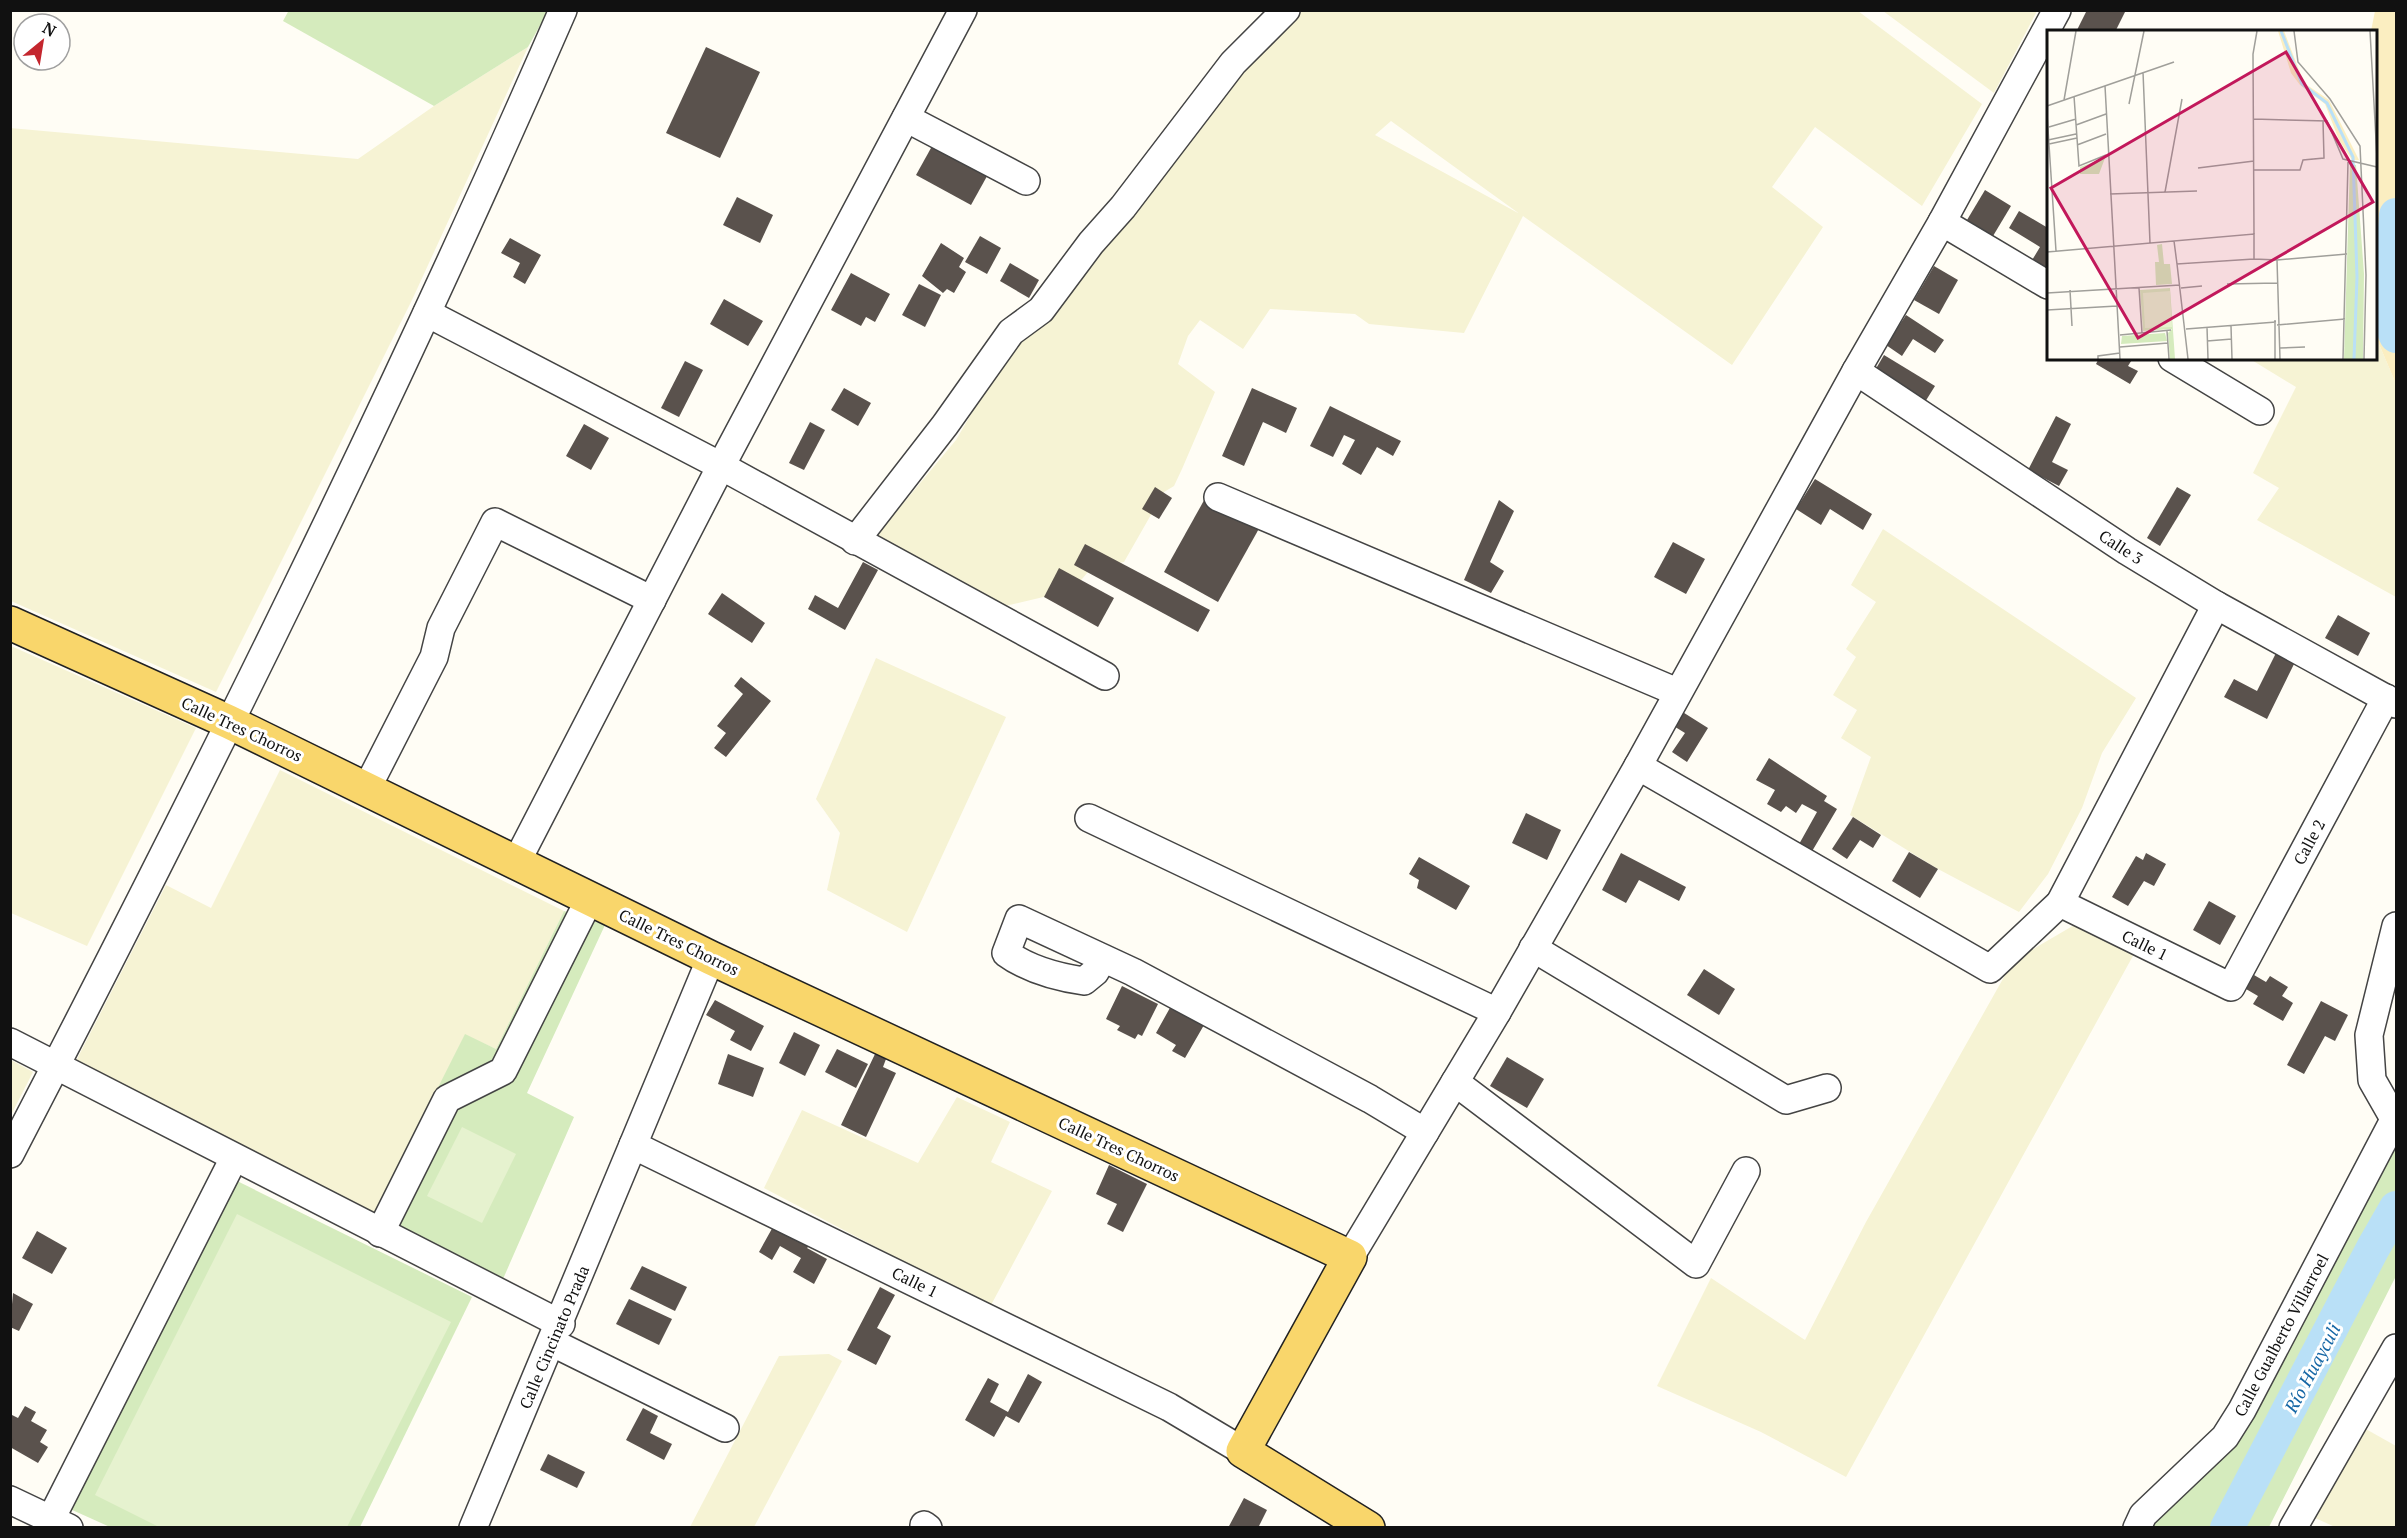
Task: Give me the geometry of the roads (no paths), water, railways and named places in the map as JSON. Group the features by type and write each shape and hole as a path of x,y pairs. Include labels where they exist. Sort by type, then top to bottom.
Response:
{"main road":[{"name":"Calle Tres Chorros","path":"10,623 229,722 517,861 711,958 1350,1257"},
{"path":"1243,1452 1350,1257"},
{"name":"Calle 1","path":"1243,1452 1368,1527"}],"street":[{"path":"10,1154 229,722 427,313 562,10"},
{"path":"517,861 721,466 963,10"},
{"path":"855,540 945,425 1011,332 1041,310 1090,243 1123,207 1233,63 1286,10"},
{"path":"1350,1257 1497,1012 1638,766 1856,371 1942,222 2057,10"},
{"path":"906,118 1026,181"},
{"path":"1942,222 2047,284"},
{"path":"427,313 721,466 1105,676"},
{"path":"2175,360 2260,411"},
{"name":"Calle 3","path":"1856,371 2127,551 2216,605 2391,701"},
{"path":"1218,498 1677,692"},
{"path":"367,788 434,657 441,628 495,522 652,600"},
{"path":"1638,766 1989,969 2060,903 2216,605"},
{"name":"Calle 2","path":"2231,987 2391,701"},
{"path":"1089,818 1497,1012"},
{"path":"380,1233 447,1099 503,1071 590,898"},
{"name":"Calle 1","path":"2060,903 2231,987"},
{"name":"Calle Gualberto Villarroel","path":"2137,1527 2144,1515 2224,1437 2242,1410 2395,1121 2372,1080 2369,1035 2397,926"},
{"path":"1533,948 1786,1100 1827,1088"},
{"path":"633,1145 711,958"},
{"path":"1103,958 1370,1099 1425,1132"},
{"path":"10,1042 380,1233 725,1428"},
{"path":"1455,1082 1696,1264 1746,1171"},
{"name":"Calle 1","path":"633,1145 1169,1407 1243,1452"},
{"name":"Calle Cincinato Prada","path":"473,1527 633,1145"},
{"path":"10,1500 60,1523 234,1158"},
{"path":"2293,1527 2397,1348"}],"waterway":[{"name":"Río Huayculi","path":"2396,215 2388,317 2396,336"},
{"name":"Río Huayculi","path":"2227,1528 2396,1208"}]}
